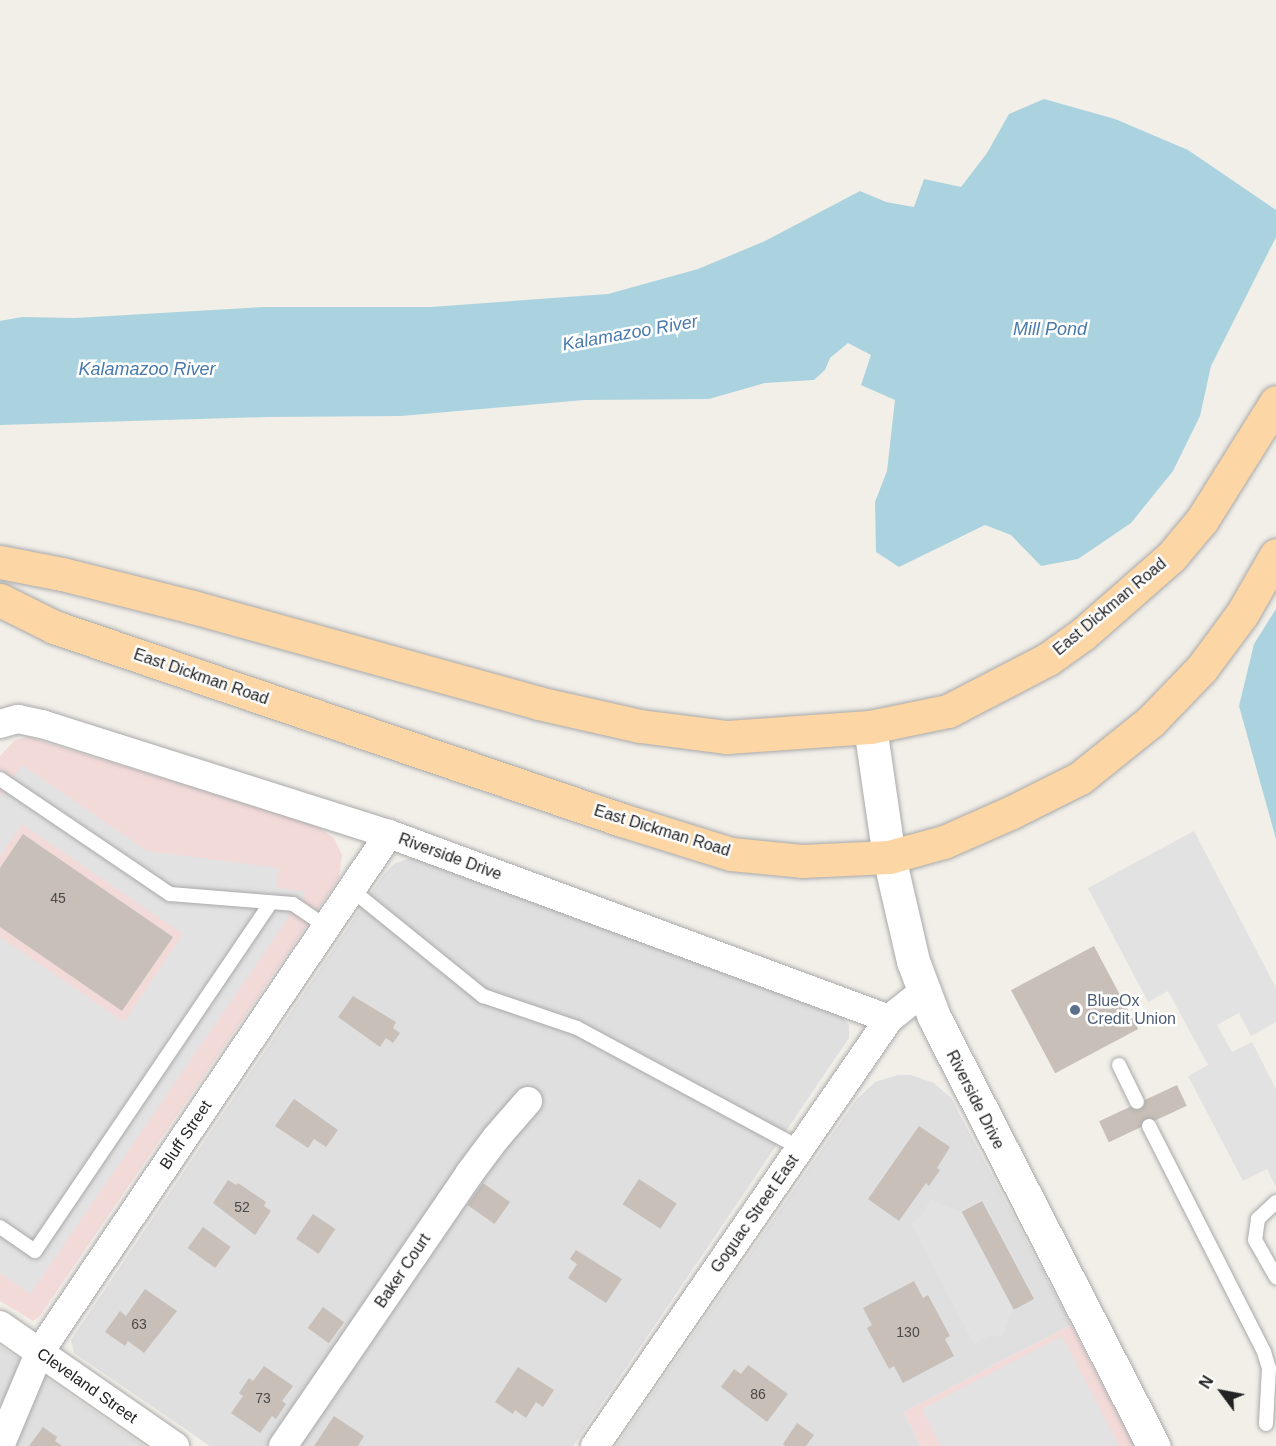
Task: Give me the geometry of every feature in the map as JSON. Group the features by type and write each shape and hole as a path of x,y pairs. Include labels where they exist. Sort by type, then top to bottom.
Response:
{"main road":[{"name":"East Dickman Road","path":"0,562 62,574 194,607 538,703 640,726 727,737 870,728 948,711 1048,659 1083,634 1171,557 1202,520 1276,402"},
{"name":"East Dickman Road","path":"0,600 65,631 731,854 802,861 889,857 944,842 1012,812 1080,778 1150,722 1202,668 1242,614 1276,555"}],"street":[{"name":"Riverside Drive","path":"2,723 18,720 42,724 389,834 890,1019"},
{"name":"Riverside Drive","path":"870,728 889,857 913,961 924,991 949,1050 1154,1446"},
{"name":"Bluff Street","path":"0,1446 39,1353 389,834"},
{"name":"Goguac Street East","path":"595,1446 890,1019 924,991"},
{"name":"Baker Court","path":"283,1446 476,1165 528,1101"},
{"name":"Cleveland Street","path":"0,1326 175,1446"}],"lane":[{"path":"0,778 170,894 293,904 327,927"},
{"path":"351,890 483,996 577,1028 800,1148"},
{"path":"0,1227 35,1251 271,903"},
{"path":"1119,1065 1137,1102"},
{"path":"1149,1126 1264,1352 1269,1368 1266,1425"},
{"path":"1276,1202 1258,1219 1255,1240 1276,1277"}],"shaded area":[{"path":"29,737 314,825 334,838 342,855 339,878 39,1317 33,1321 0,1301 0,756 15,740"},
{"path":"22,765 147,851 279,868 277,888 306,892 30,1294 0,1273 0,937 124,1022 183,934 22,824 0,856 0,797"},
{"path":"1194,831 1276,988 1276,1022 1251,1036 1239,1013 1217,1025 1232,1052 1252,1042 1276,1089 1276,1187 1267,1169 1243,1181 1188,1076 1208,1065 1168,991 1148,1002 1088,888"},
{"path":"415,857 840,1015 849,1025 849,1038 573,1446 210,1446 74,1353 71,1340 383,875 395,863"},
{"path":"898,1075 911,1075 934,1083 951,1098 1071,1325 904,1412 921,1446 616,1446 856,1100 875,1082"},
{"path":"930,1199 959,1211 983,1199 1036,1300 1012,1312 1002,1337 991,1335 974,1344 911,1224 924,1213"},
{"path":"1071,1325 1134,1446 921,1446 904,1412"},
{"path":"1062,1336 1119,1446 941,1446 922,1409"},
{"path":"0,1346 144,1446 0,1446"}],"water":[{"path":"1044,99 1115,119 1188,150 1276,210 1276,237 1211,366 1200,416 1173,471 1131,523 1078,559 1041,566 1011,535 985,525 899,567 876,552 875,502 887,471 895,400 861,385 871,355 848,343 830,358 825,370 814,380 765,383 709,399 584,400 401,416 268,417 0,425 0,321 22,317 75,318 264,307 431,307 608,294 698,269 765,241 860,191 886,202 914,207 924,179 961,187 987,153 1009,114"},
{"path":"1276,609 1276,839 1239,706 1254,644"}],"building":[{"path":"23,834 173,937 122,1011 0,927 0,868"},
{"name":"BlueOx Credit Union","path":"1094,946 1138,1029 1055,1073 1011,990"},
{"path":"353,996 396,1022 393,1028 400,1033 393,1043 386,1038 380,1047 338,1017"},
{"path":"1177,1085 1187,1106 1109,1142 1099,1121"},
{"path":"294,1099 338,1130 326,1147 314,1139 308,1148 275,1126"},
{"path":"919,1126 950,1147 937,1168 940,1170 929,1186 926,1183 899,1221 868,1199"},
{"path":"639,1179 677,1204 660,1229 623,1204"},
{"path":"228,1180 236,1185 238,1183 266,1202 264,1206 271,1211 255,1235 213,1203"},
{"path":"483,1183 510,1202 495,1224 468,1205"},
{"path":"982,1201 1034,1299 1014,1310 962,1212"},
{"path":"313,1214 335,1229 319,1254 296,1239"},
{"path":"203,1227 231,1247 215,1268 188,1248"},
{"path":"576,1250 622,1279 606,1303 568,1278 577,1264 570,1259"},
{"path":"914,1281 923,1298 928,1295 950,1336 945,1339 954,1356 903,1383 894,1366 889,1369 867,1328 872,1325 863,1308"},
{"path":"145,1289 177,1311 144,1353 128,1341 125,1346 105,1332 120,1311 126,1316"},
{"path":"323,1307 344,1322 329,1343 308,1328"},
{"path":"748,1365 788,1394 767,1422 721,1387 734,1369 741,1374"},
{"path":"264,1366 293,1386 282,1401 286,1404 276,1419 272,1416 260,1433 231,1413 243,1396 239,1393 249,1378 253,1381"},
{"path":"518,1367 554,1390 543,1407 536,1402 526,1418 515,1410 513,1414 495,1402"},
{"path":"334,1416 364,1436 358,1446 314,1446"},
{"path":"797,1423 814,1435 806,1446 785,1446 783,1444"},
{"path":"43,1427 57,1437 55,1441 62,1446 29,1446"}],"place":[{"name":"BlueOx Credit Union","path":"1075,1010"}],"water label":[{"name":"Mill Pond","path":"1050,329"},
{"name":"Kalamazoo River","path":"630,333"},
{"name":"Kalamazoo River","path":"147,369"}]}
